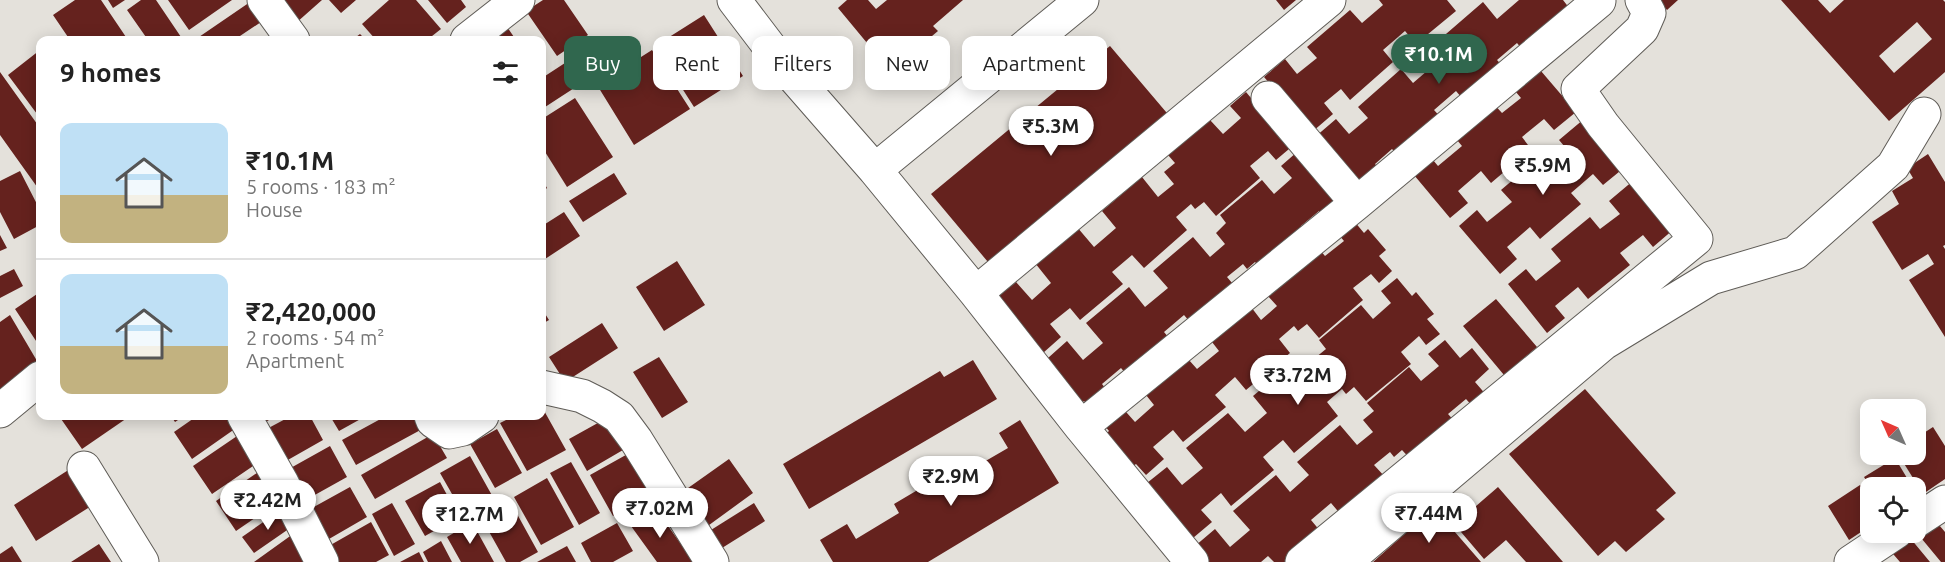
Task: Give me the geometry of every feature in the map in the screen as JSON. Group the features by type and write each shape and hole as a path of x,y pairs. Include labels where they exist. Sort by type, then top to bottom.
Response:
{"street":[{"path":"264,0 290,36"},
{"path":"472,36 518,0"},
{"path":"734,0 784,67 875,170 976,292 1081,427 1192,562"},
{"path":"875,170 1082,0"},
{"path":"976,292 1329,0"},
{"path":"1302,562 1696,239 1602,125 1578,89 1642,29 1648,13 1642,0"},
{"path":"1081,427 1358,203 1599,2"},
{"path":"1268,98 1358,203"},
{"path":"1345,562 1604,343 1711,279 1796,253 1893,166 1924,114"},
{"path":"0,411 36,381"},
{"path":"546,388 582,396 620,417 711,562"},
{"path":"246,420 282,483 322,562"},
{"path":"432,420 449,432 464,429 476,420"},
{"path":"84,468 142,562"},
{"path":"1926,514 1945,502"},
{"path":"1851,562 1880,543"}],"building":[{"path":"75,0 101,0 125,36 67,36 53,15"},
{"path":"108,0 125,0 113,8"},
{"path":"141,0 156,0 180,36 145,36 127,10"},
{"path":"168,0 232,0 189,30"},
{"path":"253,0 267,18 240,36 200,36"},
{"path":"276,0 322,0 296,23"},
{"path":"329,0 356,0 341,13"},
{"path":"389,0 416,0 441,29 432,36 372,36 362,24"},
{"path":"428,0 461,0 466,7 447,23"},
{"path":"543,0 564,0 588,35 564,36 564,51 557,56 546,40 546,36 543,36 526,11"},
{"path":"847,0 868,0 876,9 887,0 963,0 933,26 938,31 932,36 865,36 865,41 838,8"},
{"path":"1276,0 1296,0 1284,10"},
{"path":"1379,0 1447,0 1456,11 1416,44 1405,31 1383,50 1393,62 1350,100 1341,89 1324,103 1333,114 1312,132 1264,77 1285,59 1297,74 1317,58 1307,47 1350,10 1362,23 1383,5"},
{"path":"1519,0 1563,0 1573,13 1527,55 1517,43 1497,60 1507,71 1467,104 1456,91 1434,110 1445,122 1401,159 1392,149 1375,164 1384,174 1364,192 1315,137 1336,119 1349,134 1368,118 1358,107 1401,69 1413,83 1434,65 1424,53 1483,2 1497,19"},
{"path":"1658,0 1678,0 1667,10"},
{"path":"1781,0 1818,0 1830,13 1844,0 1943,0 1945,2 1945,72 1889,121","holes":["1917,22 1932,39 1894,73 1879,56"]},
{"path":"704,15 717,36 671,36"},
{"path":"505,24 513,36 488,36"},
{"path":"1110,46 1172,119 993,268 931,194 1057,90 1107,90 1107,48"},
{"path":"652,50 653,52 653,90 678,90 690,109 634,145 600,90 641,90 641,57"},
{"path":"36,53 36,113 8,75"},
{"path":"564,64 564,90 571,90 546,106 546,75"},
{"path":"1535,64 1576,112 1554,130 1544,119 1522,137 1531,149 1491,183 1481,171 1458,191 1468,203 1450,218 1409,169 1428,154 1438,166 1462,146 1452,134 1491,101 1502,113 1521,98 1510,85"},
{"path":"0,72 36,122 36,185 0,135"},
{"path":"683,90 721,90 694,107"},
{"path":"1246,92 1261,110 1283,128 1276,134 1289,149 1276,160 1268,151 1250,166 1260,178 1216,216 1204,202 1195,209 1191,204 1176,217 1187,230 1144,268 1132,255 1112,272 1123,284 1080,320 1070,308 1050,324 1061,337 1043,353 996,298 1016,282 1032,300 1051,283 1035,263 1077,227 1094,247 1116,228 1102,211 1142,177 1158,197 1174,184 1164,172 1175,163 1168,155 1210,120 1223,134 1241,118 1230,106"},
{"path":"575,98 613,157 567,187 546,153 546,116"},
{"path":"1584,119 1625,167 1603,185 1593,174 1571,193 1581,204 1540,239 1530,227 1507,247 1517,259 1500,274 1459,226 1477,210 1487,222 1512,202 1501,190 1540,157 1551,169 1570,153 1559,140"},
{"path":"1297,152 1334,188 1328,194 1340,209 1327,220 1319,211 1301,226 1311,238 1267,276 1255,262 1247,269 1243,264 1227,277 1238,290 1195,328 1184,315 1164,332 1174,344 1131,380 1121,368 1102,384 1112,397 1094,413 1084,401 1077,407 1050,375 1057,369 1048,358 1067,341 1083,360 1103,343 1086,323 1129,287 1145,307 1168,288 1153,271 1193,237 1210,257 1225,244 1216,233 1226,223 1220,215 1262,180 1274,194 1292,178 1281,166"},
{"path":"1928,154 1945,182 1945,245 1943,246 1945,249 1945,337 1909,280 1934,264 1928,254 1902,270 1872,222 1899,204 1892,191 1913,178 1907,168"},
{"path":"20,171 36,202 36,227 14,239 0,212 0,181"},
{"path":"614,173 627,194 583,222 569,201"},
{"path":"1634,180 1674,229 1653,247 1643,235 1620,253 1630,265 1588,299 1578,287 1555,306 1565,318 1547,333 1508,284 1526,269 1536,281 1561,261 1551,249 1590,217 1600,229 1620,214 1609,201"},
{"path":"564,212 580,236 546,258 546,223"},
{"path":"1349,215 1364,233 1368,229 1386,250 1379,256 1392,271 1379,283 1371,274 1353,288 1363,300 1319,338 1307,324 1298,331 1294,326 1279,339 1290,353 1246,390 1235,377 1215,395 1226,407 1183,442 1173,430 1153,447 1164,459 1146,475 1136,464 1129,469 1102,437 1109,431 1100,420 1119,404 1135,422 1154,405 1138,385 1180,350 1197,369 1219,351 1205,333 1245,299 1261,320 1277,306 1267,295 1313,242 1325,256 1344,241 1333,228"},
{"path":"0,235 7,248 0,251"},
{"path":"677,261 705,305 664,331 636,287"},
{"path":"14,269 23,286 0,298 0,276"},
{"path":"1397,278 1412,296 1416,292 1434,314 1427,319 1440,334 1426,345 1419,336 1401,352 1411,364 1366,401 1354,387 1346,394 1342,389 1327,402 1338,416 1294,453 1283,440 1263,457 1274,470 1231,506 1221,493 1201,510 1212,522 1193,538 1147,483 1167,467 1182,485 1203,468 1186,448 1228,413 1245,432 1267,413 1253,396 1292,363 1309,383 1325,369 1315,358 1326,349 1319,340 1361,305 1373,319 1391,303 1381,291"},
{"path":"36,295 36,341 15,309"},
{"path":"1496,299 1537,347 1504,375 1463,326"},
{"path":"10,315 36,359 36,369 0,398 0,322"},
{"path":"602,323 618,348 565,382 549,357"},
{"path":"1445,340 1460,358 1472,348 1489,369 1475,382 1488,397 1474,408 1466,399 1448,414 1459,426 1414,463 1402,450 1394,457 1390,452 1374,465 1386,478 1342,516 1331,503 1311,520 1321,532 1286,562 1274,562 1268,556 1261,562 1198,562 1195,546 1215,529 1230,547 1250,530 1233,511 1276,475 1290,492 1309,475 1297,462 1340,425 1357,445 1373,432 1363,420 1374,411 1367,403 1409,367 1421,381 1439,366 1428,354"},
{"path":"659,357 688,402 662,418 633,372"},
{"path":"973,360 997,399 809,509 783,464 940,371 944,377"},
{"path":"1585,389 1676,493 1656,510 1665,519 1626,552 1615,541 1598,556 1509,454"},
{"path":"546,414 566,450 527,471 500,423 506,420 546,420"},
{"path":"605,419 623,450 587,471 569,439"},
{"path":"62,420 124,420 82,449"},
{"path":"191,420 235,420 239,426 192,459 174,432"},
{"path":"284,420 312,420 323,440 279,465 261,432"},
{"path":"332,420 359,420 339,431"},
{"path":"379,420 422,420 426,427 356,465 342,440"},
{"path":"1020,420 1059,483 928,562 833,562 820,540 847,524 856,539 899,513 894,504 953,469 958,477 1008,448 999,433"},
{"path":"1933,427 1945,446 1945,479 1926,492 1926,477 1912,477 1905,465 1926,465 1926,432"},
{"path":"497,429 522,473 495,488 470,444"},
{"path":"240,434 259,462 212,494 193,466"},
{"path":"433,434 447,458 375,499 361,475"},
{"path":"330,446 347,477 304,501 287,470"},
{"path":"633,451 656,492 613,516 590,475"},
{"path":"470,456 494,499 464,515 440,473"},
{"path":"729,459 753,493 705,528 681,493"},
{"path":"571,462 600,513 579,525 550,473"},
{"path":"1884,465 1899,465 1906,477 1864,477"},
{"path":"73,467 96,503 36,541 14,505"},
{"path":"264,468 284,498 236,531 216,501"},
{"path":"547,478 574,527 541,545 514,497"},
{"path":"440,482 459,517 425,536 405,501"},
{"path":"1860,485 1860,533 1849,540 1828,506"},
{"path":"350,487 367,517 329,539 312,508"},
{"path":"1498,487 1563,562 1526,562 1506,540 1484,559 1444,512 1457,500 1468,513"},
{"path":"392,503 415,544 394,556 372,514"},
{"path":"511,503 538,552 520,562 506,562 482,519"},
{"path":"754,503 765,521 714,553 703,535"},
{"path":"1434,508 1481,562 1373,562"},
{"path":"282,509 293,526 254,553 242,537"},
{"path":"656,509 692,562 657,562 631,526"},
{"path":"1934,519 1945,532 1945,562 1941,562 1925,543 1926,526"},
{"path":"371,522 389,555 376,562 335,562 327,547"},
{"path":"472,522 494,562 461,562 447,537"},
{"path":"617,523 633,551 613,562 591,562 581,543"},
{"path":"293,534 313,562 254,562"},
{"path":"441,541 452,562 428,562 423,552"},
{"path":"1894,543 1914,543 1930,562 1900,562 1888,548"},
{"path":"99,544 111,562 71,562"},
{"path":"12,546 22,562 0,562 0,554"},
{"path":"567,546 576,562 537,562"},
{"path":"419,552 424,562 400,562"}]}
